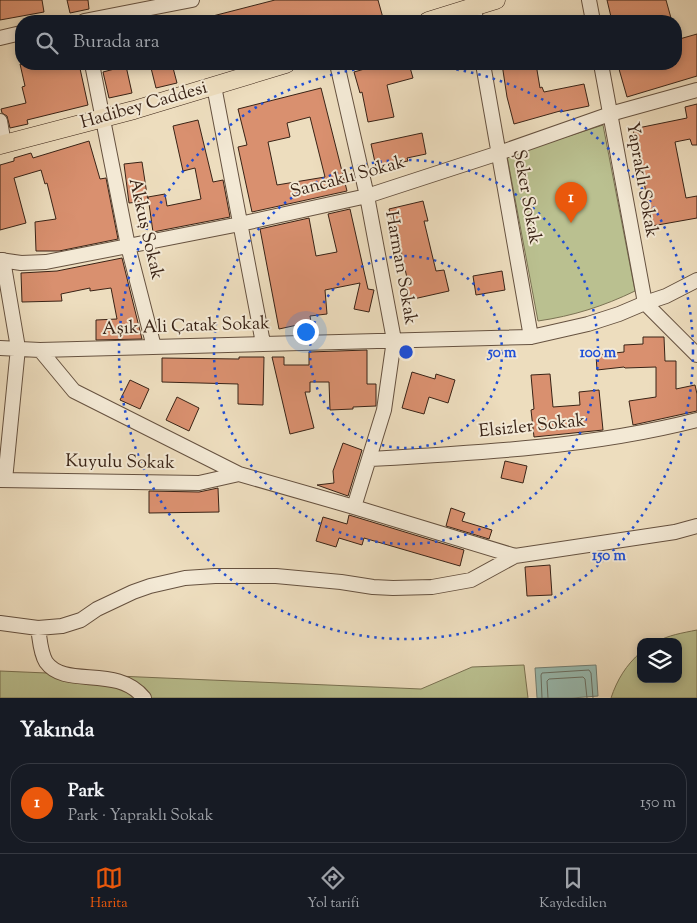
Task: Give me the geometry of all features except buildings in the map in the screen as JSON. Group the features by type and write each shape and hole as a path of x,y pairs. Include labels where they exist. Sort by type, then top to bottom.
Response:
{"main road":[{"path":"438,15 452,7 475,14 496,0"},
{"name":"Hadibey Caddesi","path":"2,144 102,118 266,70"}],"street":[{"path":"115,15 192,0"},
{"path":"590,0 592,15"},
{"path":"0,38 15,34"},
{"name":"Akkuş Sokak","path":"93,70 128,246 154,347"},
{"name":"Harman Sokak","path":"338,70 367,196 394,340 384,410 354,507"},
{"name":"Şeker Sokak","path":"484,70 531,337"},
{"name":"Yapraklı Sokak","path":"602,70 645,302"},
{"path":"214,86 263,343"},
{"name":"Sancaklı Sokak","path":"1,260 22,263 46,262 240,224 367,196 610,114 697,90"},
{"path":"0,121 2,144"},
{"path":"1,260 18,348 3,480"},
{"name":"Aşık Ali Çatak Sokak","path":"0,348 40,350 531,337 588,324 619,314 645,302 666,296 697,280"},
{"path":"645,302 697,355"},
{"path":"40,350 74,391 239,474 515,556"},
{"name":"Elsizler Sokak","path":"369,459 533,447 628,435 697,420"},
{"name":"Kuyulu Sokak","path":"3,480 200,483 239,474"},
{"path":"0,623 38,628 52,628 72,624 133,592 185,578 246,575 276,576 325,580 373,587 413,588 451,584 470,580 515,556 675,532 697,526"},
{"path":"38,628 43,656 46,662 55,670 67,674 124,682 137,690 144,698"}],"green space":[{"path":"603,125 635,291 588,310 538,321 507,156"},
{"path":"697,630 697,698 611,698 623,673 637,656 637,683 682,683 682,638 666,638"},
{"path":"524,665 528,698 0,698 0,671 421,689 472,667"}],"water":[{"path":"596,665 598,696 537,698 535,668"}],"place":[{"name":"Park","path":"571,223"}]}
